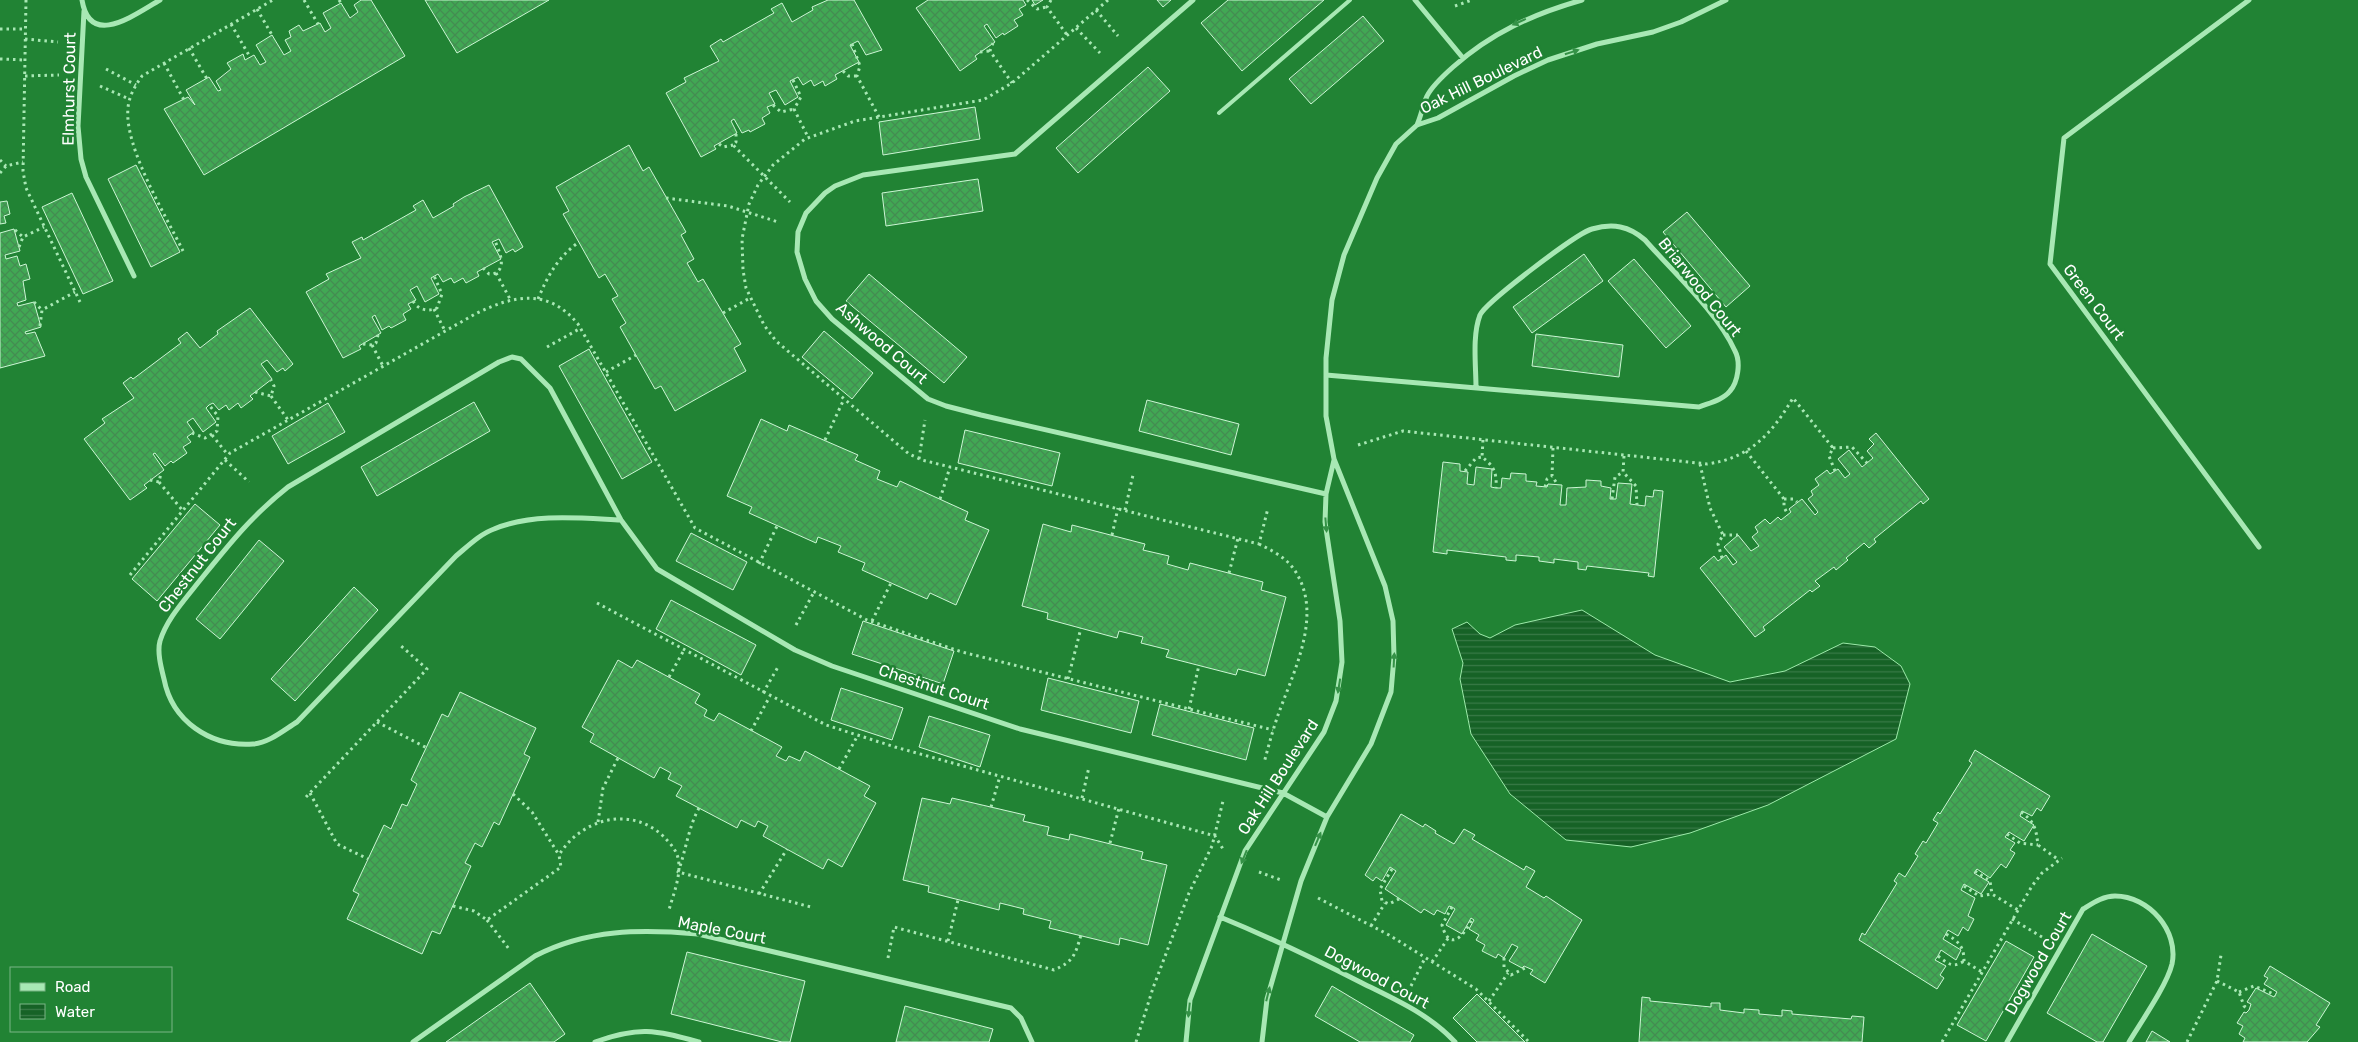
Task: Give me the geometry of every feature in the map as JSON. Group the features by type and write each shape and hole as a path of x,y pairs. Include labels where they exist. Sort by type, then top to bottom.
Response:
{"street":[{"name":"Elmhurst Court","path":"82,0 84,12 78,126 81,158 86,177 134,276"},
{"name":"Elmhurst Court","path":"84,12 90,20 104,26 111,26 160,0"},
{"name":"Ashwood Court","path":"1193,0 1015,154 881,171 846,180 835,186 816,202 802,222 797,241 800,266 816,301 832,319 928,399 946,406 982,415 1326,494"},
{"path":"1415,0 1463,58"},
{"name":"Oak Hill Boulevard","path":"1418,125 1428,95 1463,58 1503,30 1550,9 1582,0"},
{"name":"Oak Hill Boulevard","path":"1262,1042 1267,1000 1301,881 1327,817 1371,744 1391,692 1394,657 1393,621 1385,586 1334,459 1326,416 1326,376 1332,300 1344,255 1377,178 1396,144 1418,125 1438,118 1514,76 1548,60 1597,44 1653,32 1706,12 1726,0"},
{"name":"Green Court","path":"2249,0 2064,138 2050,264 2259,546"},
{"name":"Briarwood Court","path":"1326,376 1699,407 1716,401 1730,391 1738,374 1736,352 1716,321 1645,240 1632,229 1624,226 1603,227 1582,233 1508,288 1481,313 1478,323 1476,388"},
{"name":"Chestnut Court","path":"621,520 539,518 493,529 456,556 297,722 275,736 254,744 226,742 205,736 180,717 166,688 160,643 167,622 247,522 288,487 506,359 520,359 550,388 621,520 657,569 795,650 832,666 1020,728 1283,793 1327,817"},
{"name":"Oak Hill Boulevard","path":"1186,1042 1190,1000 1245,851 1324,732 1336,701 1342,662 1340,621 1325,522 1326,494 1334,459"},
{"name":"Dogwood Court","path":"2007,1042 2083,909 2096,900 2115,896 2133,899 2145,905 2159,917 2174,949 2172,966 2129,1042"},
{"name":"Dogwood Court","path":"1220,918 1283,942 1417,1011 1438,1024 1455,1042"},
{"name":"Maple Court","path":"413,1042 535,956 549,949 600,934 648,930 698,934 1011,1008 1024,1023 1032,1042"},
{"path":"595,1042 620,1033 641,1030 664,1033 699,1042"}],"lane":[{"path":"1219,114 1350,0"}],"path":[{"path":"26,0 23,162 26,188 80,302"},
{"path":"183,251 133,147 128,126 129,99 142,76 273,0"},
{"path":"304,0 318,24"},
{"path":"1027,0 1037,9 1047,7 1051,0"},
{"path":"1108,0 1012,83 983,100 841,125 808,137 787,152 764,176 747,211 742,238 743,270 750,298 764,325 776,341 909,454 919,459 950,467 1238,538 1259,544 1280,555 1292,567 1300,580 1306,597 1307,614 1300,650 1264,763"},
{"path":"1454,6 1472,0"},
{"path":"1047,7 1067,35"},
{"path":"257,9 272,36"},
{"path":"1096,10 1118,36 1116,43"},
{"path":"231,24 250,57"},
{"path":"1076,28 1099,54 1102,53"},
{"path":"0,29 25,29"},
{"path":"25,39 58,42"},
{"path":"990,51 993,43"},
{"path":"852,44 860,66 857,76 879,117"},
{"path":"189,48 206,79"},
{"path":"990,51 1012,83"},
{"path":"980,52 990,51"},
{"path":"0,59 25,60"},
{"path":"164,63 184,100"},
{"path":"106,69 136,85"},
{"path":"843,71 848,76 857,76"},
{"path":"24,76 59,75"},
{"path":"773,105 781,112 794,109 801,97 793,80"},
{"path":"99,86 129,99"},
{"path":"794,109 808,137"},
{"path":"718,144 724,147 733,145 736,142 736,134"},
{"path":"733,145 790,202"},
{"path":"0,160 6,166"},
{"path":"0,173 6,166 23,162"},
{"path":"666,198 701,201 747,211 778,222"},
{"path":"19,248 23,237 44,227"},
{"path":"15,230 23,237"},
{"path":"494,241 502,259 496,273"},
{"path":"538,299 553,268 564,253 579,242"},
{"path":"483,268 489,274 496,273"},
{"path":"496,273 510,299"},
{"path":"434,276 442,294 441,301 434,309"},
{"path":"42,310 75,292"},
{"path":"723,313 750,298"},
{"path":"130,575 228,455 477,313 510,299 538,299 556,305 572,316 581,328 695,528 759,564 872,621 962,652 1273,730"},
{"path":"413,301 420,308 434,309"},
{"path":"34,302 42,310"},
{"path":"434,309 445,331"},
{"path":"40,326 42,310"},
{"path":"547,346 581,328"},
{"path":"362,344 372,345 376,343 378,335"},
{"path":"372,345 383,366"},
{"path":"606,372 636,355"},
{"path":"271,380 274,386 271,396"},
{"path":"255,392 271,396 288,420"},
{"path":"1358,446 1403,430 1700,464 1723,462 1757,444 1774,428 1793,398 1833,448"},
{"path":"825,440 844,399"},
{"path":"192,433 205,438 217,431 218,416 209,405"},
{"path":"919,459 926,419"},
{"path":"212,435 228,455"},
{"path":"1482,457 1483,440"},
{"path":"1553,448 1552,476 1558,485"},
{"path":"1833,448 1852,448 1867,463"},
{"path":"1833,448 1829,456 1834,471"},
{"path":"1746,451 1784,499 1784,507 1788,514"},
{"path":"1624,456 1623,472 1636,486 1637,505"},
{"path":"1465,472 1476,458 1482,457"},
{"path":"1482,457 1494,468 1497,475 1496,488"},
{"path":"225,460 248,482"},
{"path":"1700,464 1710,508 1723,535"},
{"path":"940,499 950,467"},
{"path":"1612,499 1614,477 1623,472"},
{"path":"159,482 161,473"},
{"path":"1126,510 1133,475"},
{"path":"1545,487 1547,479 1552,476"},
{"path":"150,480 159,482 183,511"},
{"path":"1784,499 1794,499 1797,502"},
{"path":"1112,536 1118,508"},
{"path":"1259,544 1268,508"},
{"path":"759,564 777,526"},
{"path":"1723,535 1738,535"},
{"path":"1722,558 1718,544 1723,535"},
{"path":"1229,573 1238,538"},
{"path":"872,621 891,583"},
{"path":"796,624 814,592"},
{"path":"597,603 826,725 1215,836 1228,856"},
{"path":"1068,679 1082,628"},
{"path":"306,798 427,669 398,643"},
{"path":"669,677 684,650"},
{"path":"1189,709 1199,665"},
{"path":"763,693 778,667"},
{"path":"751,731 770,696"},
{"path":"377,722 427,748"},
{"path":"839,769 858,735"},
{"path":"598,822 603,788 618,758"},
{"path":"1082,798 1089,768"},
{"path":"991,807 1000,776"},
{"path":"310,792 338,844 368,859"},
{"path":"487,920 561,867 559,855 532,812 513,794"},
{"path":"1136,1042 1156,980 1190,893 1212,846 1224,798"},
{"path":"669,911 678,872 686,853 692,822 699,808"},
{"path":"1110,843 1119,808"},
{"path":"2022,812 2031,819 2036,827 2038,845"},
{"path":"559,855 574,835 598,822 614,818 631,820 656,830 672,845 678,858 678,872"},
{"path":"1942,1042 2032,886 2042,873 2061,859 2038,845 2020,843 2007,834"},
{"path":"759,894 787,849"},
{"path":"1251,869 1289,884"},
{"path":"1392,869 1380,889 1382,901 1389,904 1400,898"},
{"path":"1975,871 1990,881 1992,894"},
{"path":"678,872 811,907"},
{"path":"1964,886 1979,896 1992,894 2018,910"},
{"path":"1313,896 1371,926 1476,989 1529,1042"},
{"path":"948,941 958,900"},
{"path":"1371,926 1386,903"},
{"path":"453,906 474,911 487,920 509,949"},
{"path":"1452,907 1442,925 1449,936 1458,939 1464,936 1472,919"},
{"path":"2012,919 2042,937"},
{"path":"887,961 894,927 1054,970 1065,965 1075,956 1080,935"},
{"path":"1946,934 1959,942 1963,948 1964,961"},
{"path":"1432,962 1449,936"},
{"path":"2187,1042 2217,981 2220,955"},
{"path":"1938,956 1952,965 1958,965 1964,961"},
{"path":"1410,987 1425,958"},
{"path":"1504,958 1504,967 1511,975 1527,967"},
{"path":"1964,961 1982,972"},
{"path":"1489,1001 1508,973"},
{"path":"2217,981 2239,992 2244,1006 2248,1010"},
{"path":"2239,992 2254,986 2276,995"}],"water":[{"path":"1582,610 1655,655 1730,682 1785,671 1843,643 1875,647 1901,666 1910,684 1896,739 1768,805 1690,833 1631,847 1566,840 1510,794 1471,734 1460,679 1463,663 1452,629 1467,622 1480,634 1490,638 1515,625"}],"building":[{"path":"361,0 371,0 405,56 204,175 164,109 188,97 195,105 186,90 209,77 218,91 221,90 216,81 231,69 227,63 243,54 245,60 254,55 260,65 266,62 256,45 272,35 284,55 291,51 285,40 291,37 289,31 299,25 303,31 320,23 325,32 331,28 323,13 341,3 350,18 358,12 354,5"},
{"path":"425,0 549,0 457,53"},
{"path":"828,0 854,0 882,50 866,55 858,41 850,45 859,62 835,75 837,79 825,86 823,81 814,86 811,80 803,85 798,77 790,81 798,97 785,105 776,90 769,93 775,104 767,107 770,113 762,118 765,124 750,132 749,130 742,133 734,119 731,121 737,133 714,146 716,149 701,157 666,93 686,82 684,78 719,61 710,46 721,39 723,42 774,13 771,9 782,3 792,22 813,10 812,7"},
{"path":"928,0 1023,0 1026,5 1019,9 1023,15 1014,20 1018,26 1004,35 1003,33 996,38 987,24 984,26 995,42 975,56 977,59 960,71 916,8"},
{"path":"1032,0 1043,0 1035,5"},
{"path":"1157,0 1171,0 1163,7"},
{"path":"1228,0 1324,0 1242,71 1201,23"},
{"path":"1363,16 1384,41 1311,104 1289,79"},
{"path":"1148,67 1170,91 1078,173 1056,148"},
{"path":"975,107 980,139 883,155 879,122"},
{"path":"629,145 643,171 649,167 686,232 681,235 694,259 687,263 698,282 703,279 741,344 734,348 746,371 675,411 661,386 655,389 620,327 626,323 612,299 618,296 605,274 599,278 563,214 569,211 556,187"},
{"path":"136,165 180,252 151,267 108,179"},
{"path":"978,179 983,211 886,226 882,193"},
{"path":"489,185 523,247 515,252 513,249 506,253 499,239 492,242 501,259 477,272 479,276 466,283 463,278 454,283 451,278 443,282 438,274 431,278 439,294 425,302 417,286 410,290 416,300 408,304 411,309 403,314 406,320 391,328 389,326 382,330 375,315 372,317 381,333 359,346 361,349 343,358 306,292 329,279 326,274 361,258 352,242 362,237 363,240 416,210 413,206 423,200 433,218 454,206 453,204 464,197"},
{"path":"72,193 113,281 83,294 42,207"},
{"path":"7,201 10,214 4,216 6,223 0,224 0,202"},
{"path":"1687,212 1750,286 1726,307 1663,232"},
{"path":"14,229 20,251 5,255 6,259 17,256 20,266 26,264 30,279 23,281 26,300 17,303 18,306 34,302 41,327 25,332 26,334 35,332 45,356 0,368 0,233"},
{"path":"1584,254 1603,281 1532,333 1513,307"},
{"path":"1634,259 1691,326 1666,348 1608,281"},
{"path":"869,274 967,357 944,383 846,301"},
{"path":"250,308 293,364 285,371 283,368 277,372 267,360 261,364 272,379 250,396 253,399 241,408 238,403 229,410 226,405 219,410 213,403 209,405 206,408 216,422 203,432 193,418 187,422 194,432 187,437 191,442 183,447 187,453 165,466 155,453 153,454 164,470 144,485 147,488 130,500 84,439 105,423 102,419 134,398 123,383 131,377 133,379 181,343 178,339 187,332 200,348 218,334 217,331"},
{"path":"824,331 873,373 852,399 802,357"},
{"path":"1536,334 1623,345 1619,377 1532,366"},
{"path":"589,349 652,462 622,479 559,366"},
{"path":"1147,400 1239,424 1231,455 1139,431"},
{"path":"474,402 490,431 377,496 361,467"},
{"path":"328,403 345,432 288,464 272,436"},
{"path":"761,419 787,431 789,425 858,455 855,460 880,471 877,479 897,487 900,481 968,512 965,520 989,530 956,605 930,593 927,599 862,570 865,563 838,552 841,546 818,537 816,543 749,513 752,507 727,496"},
{"path":"965,430 1060,453 1052,486 958,463"},
{"path":"1876,433 1929,499 1923,504 1921,501 1874,539 1876,542 1869,548 1864,543 1846,558 1848,560 1836,570 1834,567 1815,581 1820,586 1812,592 1810,590 1763,627 1765,630 1755,637 1700,568 1714,556 1718,561 1726,555 1733,565 1737,562 1724,547 1738,535 1751,551 1759,546 1752,537 1758,532 1755,527 1765,519 1770,524 1778,517 1781,520 1791,512 1789,509 1802,499 1815,515 1818,512 1808,499 1813,495 1811,491 1819,485 1815,479 1827,470 1830,474 1838,469 1845,478 1850,474 1838,459 1849,450 1862,467 1873,458 1867,451 1874,444 1869,439"},
{"path":"1443,462 1460,464 1460,471 1468,472 1467,484 1474,485 1476,467 1492,469 1491,487 1501,488 1502,478 1510,479 1511,473 1526,474 1526,481 1537,482 1536,486 1547,487 1548,484 1562,485 1560,505 1566,505 1567,488 1586,487 1586,480 1601,481 1601,486 1611,488 1610,499 1616,499 1618,483 1632,484 1630,504 1645,506 1646,496 1653,497 1654,490 1663,491 1654,577 1648,576 1649,573 1587,566 1586,570 1578,569 1578,562 1554,559 1554,563 1539,561 1539,557 1516,555 1516,561 1506,560 1506,557 1447,550 1447,554 1433,552"},
{"path":"195,504 220,525 157,601 132,579"},
{"path":"1043,524 1071,532 1072,525 1145,544 1143,550 1169,556 1167,564 1188,570 1190,563 1263,582 1261,590 1286,597 1265,676 1238,669 1236,675 1166,657 1169,650 1141,643 1143,637 1119,631 1117,638 1047,619 1048,613 1022,606"},
{"path":"691,533 747,562 733,590 676,561"},
{"path":"259,540 284,561 220,639 196,619"},
{"path":"354,587 378,610 295,701 271,679"},
{"path":"671,600 756,645 741,675 656,629"},
{"path":"863,621 954,651 943,684 852,654"},
{"path":"618,660 632,668 637,660 700,694 695,703 707,710 704,716 714,721 719,713 782,747 776,756 786,761 789,756 800,761 805,751 870,786 864,796 876,803 842,867 828,859 823,869 763,836 768,826 758,821 755,827 741,820 737,828 676,796 682,786 668,779 671,773 660,767 654,778 590,742 594,734 582,727"},
{"path":"1048,678 1139,701 1131,733 1041,710"},
{"path":"841,688 903,708 892,740 831,720"},
{"path":"460,692 536,728 524,754 530,757 499,825 494,822 482,847 475,843 465,863 471,866 440,934 432,931 422,954 347,919 359,894 353,891 384,825 391,829 402,804 407,806 417,784 411,780 442,714 448,717"},
{"path":"1160,704 1254,728 1246,760 1152,735"},
{"path":"929,716 990,735 980,767 919,747"},
{"path":"1975,750 2050,796 2041,811 2037,808 2032,816 2022,811 2020,816 2034,825 2024,841 2009,832 2005,837 2015,843 2010,850 2015,853 2006,868 2001,864 1990,878 1977,869 1974,873 1989,882 1981,894 1964,884 1961,890 1975,898 1968,916 1974,919 1968,931 1963,927 1958,936 1948,930 1943,939 1961,950 1956,960 1941,950 1935,960 1946,966 1940,975 1944,978 1937,989 1859,940 1862,933 1865,935 1897,883 1894,881 1899,873 1905,877 1918,856 1915,854 1923,841 1926,843 1938,823 1933,820 1938,812 1940,814 1972,763 1969,761"},
{"path":"922,798 950,804 952,798 1025,815 1023,821 1049,827 1047,835 1069,840 1070,834 1143,852 1141,859 1167,865 1148,945 1120,938 1119,945 1049,928 1051,921 1023,914 1024,909 1000,903 999,910 928,892 929,886 903,880"},
{"path":"1401,814 1423,827 1425,824 1436,831 1435,833 1454,844 1464,829 1475,835 1472,839 1524,870 1526,866 1535,871 1526,887 1544,898 1546,896 1582,920 1545,983 1530,974 1533,970 1524,966 1522,968 1509,961 1518,947 1512,944 1504,958 1498,954 1496,958 1482,951 1485,945 1476,940 1479,935 1469,929 1474,920 1471,918 1462,934 1446,925 1455,909 1452,907 1449,906 1445,914 1437,910 1434,915 1424,909 1421,913 1385,889 1396,871 1390,867 1382,881 1376,877 1373,881 1365,875"},
{"path":"2092,934 2147,966 2103,1042 2097,1042 2047,1013"},
{"path":"2006,941 2034,957 1986,1041 1957,1025"},
{"path":"687,952 805,981 790,1042 782,1042 671,1014"},
{"path":"2270,966 2330,1003 2316,1025 2320,1027 2307,1042 2243,1042 2245,1038 2239,1034 2243,1026 2237,1023 2244,1012 2246,1013 2249,1010 2251,1004 2247,1002 2256,988 2274,997 2277,992 2264,984 2268,978 2264,976"},
{"path":"530,983 565,1034 554,1042 446,1042"},
{"path":"1332,986 1414,1035 1410,1042 1360,1042 1315,1016"},
{"path":"1477,994 1525,1042 1477,1042 1453,1018"},
{"path":"1642,997 1650,998 1650,1001 1711,1007 1711,1003 1720,1003 1720,1010 1744,1013 1744,1009 1759,1010 1759,1014 1782,1016 1782,1010 1792,1011 1792,1014 1851,1019 1852,1016 1864,1017 1862,1042 1639,1042"},
{"path":"905,1006 993,1029 989,1042 896,1042"},
{"path":"2152,1031 2170,1042 2146,1042"}]}
